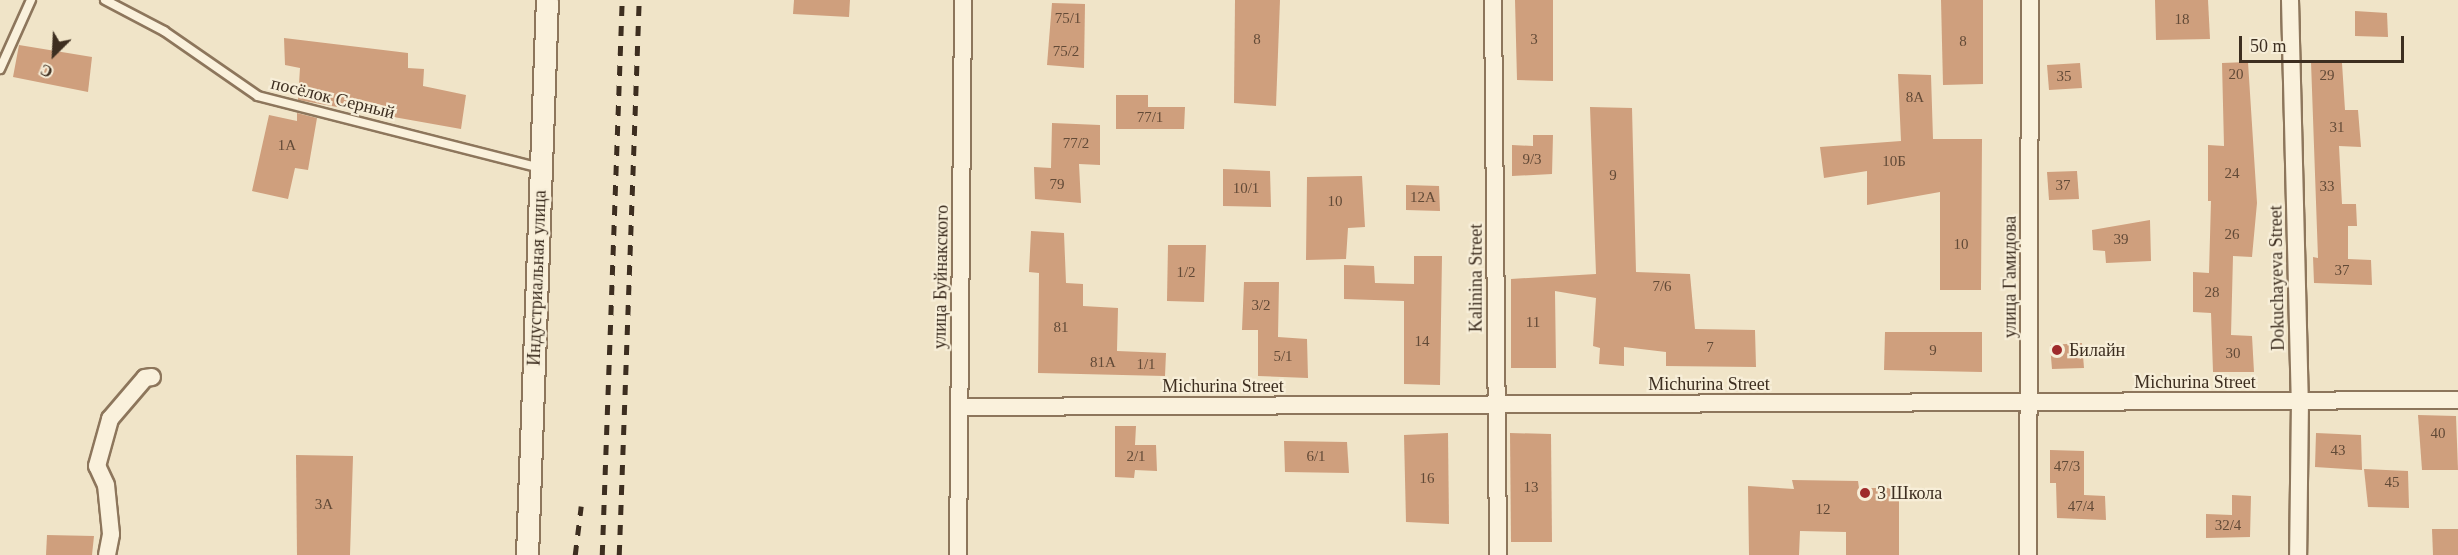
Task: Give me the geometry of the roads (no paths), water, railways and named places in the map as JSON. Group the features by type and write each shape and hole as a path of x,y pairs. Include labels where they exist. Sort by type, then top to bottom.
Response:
{"street":[{"name":"Индустриальная улица","path":"527,555 547,0"},
{"name":"улица Буйнакского","path":"958,555 963,0"},
{"name":"Kalinina Street","path":"1493,0 1498,555"},
{"name":"улица Гамидова","path":"2028,555 2030,0"},
{"name":"Dokuchayeva Street","path":"2290,0 2300,401 2298,555"},
{"path":"107,555 111,534 106,485 97,466 110,419 145,378 152,377"},
{"name":"Michurina Street","path":"959,406 2458,400"}],"lane":[{"path":"0,69 31,0"},
{"name":"посёлок Серный","path":"105,0 164,31 258,96 541,168"}],"railway":[{"path":"602,555 622,0"},
{"path":"619,555 639,0"},
{"path":"575,555 581,506"}],"place":[{"name":"Билайн","path":"2057,350"},
{"name":"3 Школа","path":"1865,493"}]}
